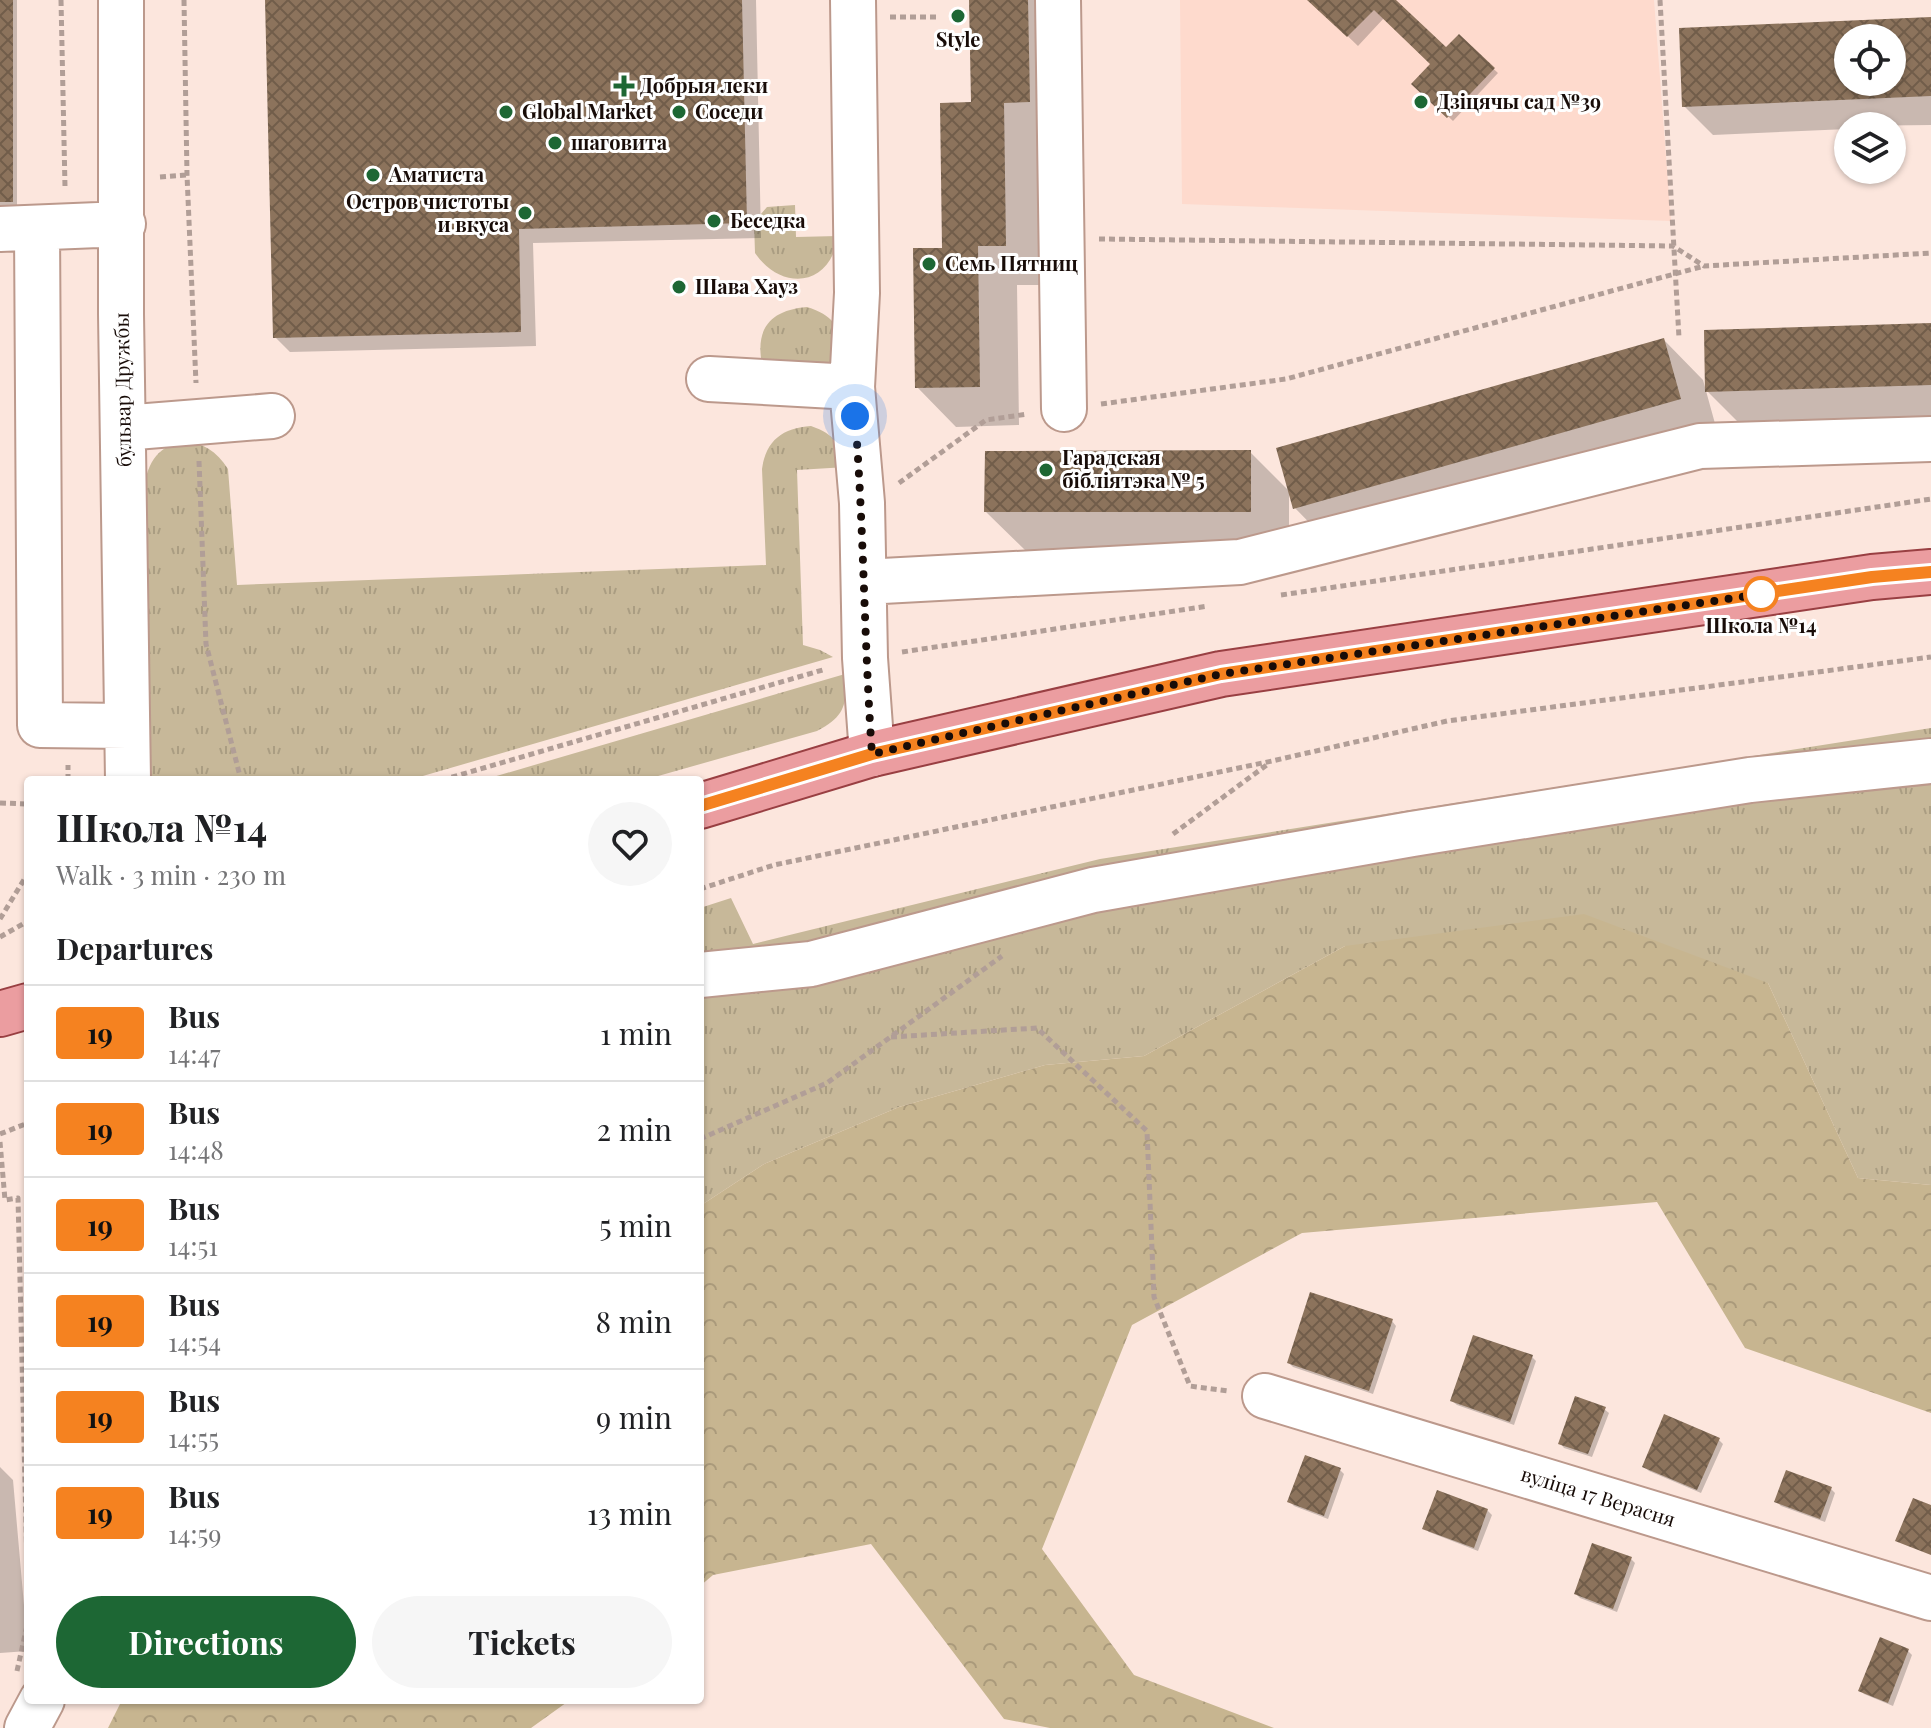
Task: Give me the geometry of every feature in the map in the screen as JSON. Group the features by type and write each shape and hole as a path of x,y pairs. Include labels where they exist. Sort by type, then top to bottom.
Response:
{"main road":[{"path":"704,805 872,754 1221,674 1872,577 1931,572"},
{"path":"0,1014 24,1007"}],"street":[{"name":"бульвар Дружбы","path":"121,0 128,776"},
{"path":"1058,0 1064,409"},
{"path":"870,8 852,387 862,503 865,658 872,754"},
{"path":"123,224 18,229 40,725 127,726"},
{"path":"709,379 852,387"},
{"path":"123,428 272,416"},
{"path":"864,582 1240,562 1700,446 1931,439"},
{"path":"704,975 811,964 1093,890 1382,839 1750,780 1931,761"},
{"name":"вуліца 17 Верасня","path":"1265,1396 1931,1598"},
{"path":"26,1704 27,1728"}],"path":[{"path":"1660,0 1679,338"},
{"path":"870,8 940,17"},
{"path":"1062,239 1673,246 1704,266"},
{"path":"862,503 887,491 986,420 1286,379 1704,266 1931,253"},
{"path":"1273,597 1931,499"},
{"path":"456,776 865,658 1210,606"},
{"path":"704,888 774,865 1272,761 1447,721 1931,657"},
{"path":"0,803 24,804"},
{"path":"0,919 24,880"},
{"path":"0,937 24,923"},
{"path":"890,1037 1037,1028 1147,1131 1154,1297 1190,1386 1265,1396"},
{"path":"0,1134 24,1125"},
{"path":"0,1142 5,1200 18,1198 24,1443"},
{"path":"24,1639 17,1670 24,1686"}],"shaded area":[{"name":"Дзіцячы сад №39","path":"1180,0 1654,0 1671,221 1182,204"}],"green space":[{"path":"795,205 796,237 838,236 834,253 826,266 804,278 778,274 755,253 754,222 767,207"},
{"path":"807,307 820,312 835,325 839,341 836,373 762,364 761,340 768,323 784,312"},
{"path":"811,426 826,433 835,441 847,467 797,470 803,645 833,657 423,776 146,776 145,485 149,468 167,447 179,442 192,442 217,456 228,469 237,585 766,565 762,469 772,443 792,429"},
{"path":"845,674 843,708 834,720 817,731 658,776 497,776"},
{"path":"1931,728 1931,1185 1858,1178 1768,983 1345,946 1144,1056 1045,1065 899,1107 764,1164 704,1203 704,907 731,898 753,944 1100,859"},
{"path":"1584,914 1768,983 1858,1178 1931,1185 1931,1413 1745,1348 1657,1202 1302,1233 1132,1325 1042,1549 1134,1675 1274,1728 1050,1728 1004,1719 871,1544 713,1575 704,1583 704,1203 764,1164 899,1107 1045,1065 1144,1056 1345,946"},
{"path":"120,1704 564,1704 531,1728 108,1728"}],"building":[{"path":"0,0 13,0 13,202 0,202"},
{"name":"Global Market","path":"265,0 742,0 747,223 519,229 521,332 273,338"},
{"path":"969,0 1028,0 1030,102 1004,103 1006,246 978,246 980,387 915,388 913,248 942,248 940,103 971,102"},
{"path":"1307,0 1396,0 1446,47 1459,34 1495,68 1447,118 1411,84 1430,64 1374,10 1347,37"},
{"path":"1931,17 1931,96 1682,107 1679,28"},
{"path":"1931,323 1931,385 1705,392 1704,330"},
{"path":"1664,338 1681,399 1293,509 1276,448"},
{"path":"1251,450 1251,512 984,512 985,451"},
{"path":"1310,1292 1393,1319 1369,1391 1287,1363"},
{"path":"1473,1335 1533,1355 1510,1422 1450,1401"},
{"path":"1575,1396 1606,1407 1588,1454 1558,1444"},
{"path":"1664,1414 1720,1438 1697,1490 1642,1467"},
{"path":"1305,1455 1341,1468 1324,1516 1287,1502"},
{"path":"1786,1470 1832,1487 1820,1519 1774,1502"},
{"path":"1437,1490 1488,1509 1474,1548 1422,1529"},
{"path":"1913,1498 1931,1505 1931,1555 1895,1541"},
{"path":"1592,1543 1632,1557 1613,1609 1574,1594"},
{"path":"1880,1637 1909,1649 1888,1703 1858,1691"}],"bus line":[{"name":"19","path":"704,805 872,754 1221,674 1872,577 1931,572"}],"place":[{"name":"Style","path":"958,16"},
{"name":"Добрыя леки","path":"624,86"},
{"name":"Дзіцячы сад №39","path":"1421,102"},
{"name":"Global Market","path":"506,112"},
{"name":"Соседи","path":"679,112"},
{"name":"шаговита","path":"555,143"},
{"name":"Аматиста","path":"373,175"},
{"name":"Остров чистоты и вкуса","path":"525,213"},
{"name":"Беседка","path":"714,221"},
{"name":"Семь Пятниц","path":"929,264"},
{"name":"Шава Хауз","path":"679,287"},
{"name":"Гарадская бібліятэка № 5","path":"1046,470"},
{"name":"Школа №14","path":"1761,594"}],"route":[{"path":"855,416 862,503 865,658 872,754 1221,674 1761,594"}]}
